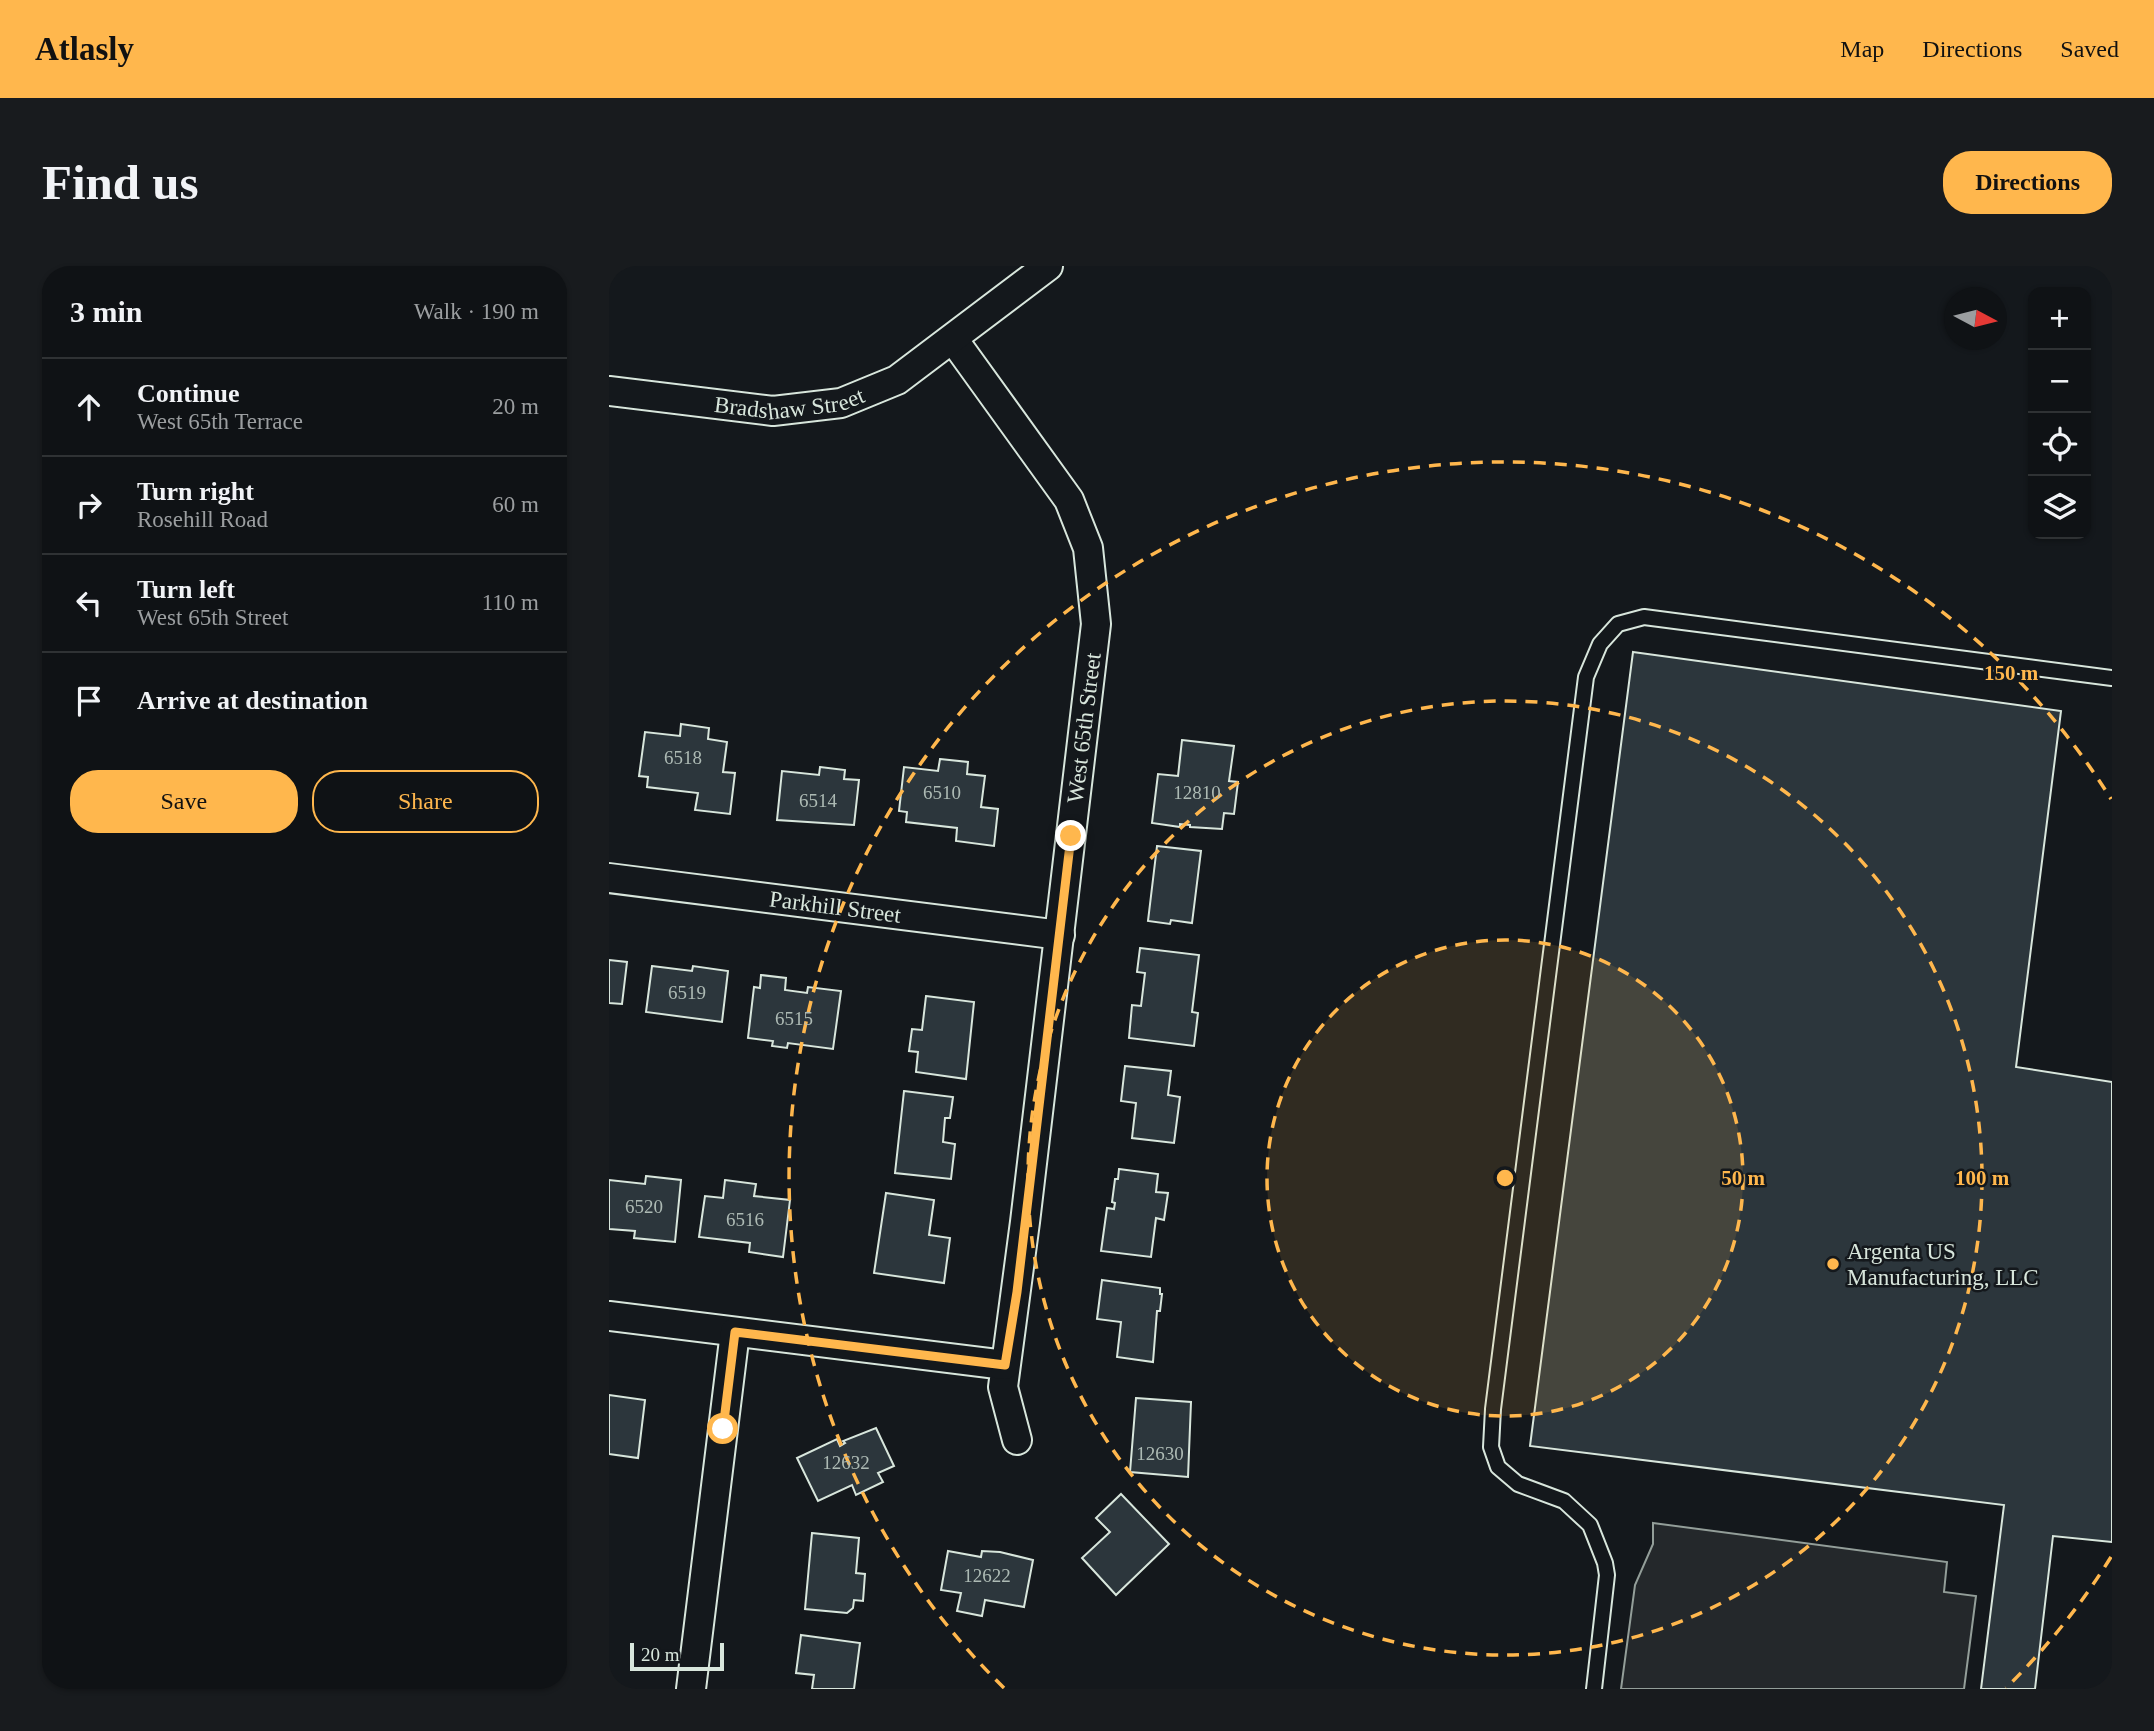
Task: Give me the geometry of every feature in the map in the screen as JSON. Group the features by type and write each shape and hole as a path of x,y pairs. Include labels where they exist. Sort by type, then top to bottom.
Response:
{"street":[{"path":"953,339 1048,266"},
{"name":"Bradshaw Street","path":"609,391 773,411 841,404 897,380 953,339"},
{"name":"West 65th Street","path":"953,339 1069,500 1088,548 1096,624 1017,1292 1005,1365 1003,1387 1017,1440"},
{"name":"Parkhill Street","path":"609,878 1060,934"},
{"path":"609,1316 1005,1365"},
{"path":"691,1689 735,1332"}],"lane":[{"path":"1594,1689 1608,1575 1590,1525 1564,1501 1518,1484 1498,1467 1490,1447 1586,677 1600,644 1618,624 1644,617 2112,678"}],"shaded area":[{"path":"1653,1523 1947,1562 1944,1592 1976,1596 1964,1689 1621,1689 1635,1585 1653,1544"}],"building":[{"name":"Argenta US Manufacturing, LLC","path":"1633,652 2061,711 2016,1067 2112,1082 2112,1542 2053,1536 2035,1689 1981,1689 2004,1505 1530,1446"},
{"path":"681,724 709,728 708,739 727,742 723,772 735,773 730,814 695,810 698,793 647,787 648,777 639,776 645,732 680,736"},
{"path":"1182,740 1234,746 1229,781 1238,782 1234,814 1224,813 1222,829 1152,823 1158,774 1178,776"},
{"path":"940,759 968,762 967,774 985,776 981,807 998,809 994,846 956,841 957,828 906,822 907,812 899,811 904,767 938,771"},
{"path":"820,767 845,770 844,779 859,780 854,825 777,820 782,771 819,775"},
{"path":"1157,846 1201,851 1192,923 1148,921"},
{"path":"1140,948 1199,955 1192,1012 1198,1013 1194,1046 1129,1038 1132,1005 1141,1006 1145,973 1137,972"},
{"path":"609,960 627,962 622,1004 609,1003"},
{"path":"652,966 692,971 693,966 728,971 722,1022 646,1012"},
{"path":"761,975 786,978 785,990 807,993 808,987 841,991 833,1049 788,1043 787,1048 772,1046 773,1041 748,1038 754,987 760,988"},
{"path":"926,996 974,1002 966,1079 916,1072 918,1052 909,1051 912,1029 922,1030"},
{"path":"1125,1066 1171,1071 1168,1095 1180,1097 1174,1143 1132,1138 1136,1103 1121,1101"},
{"path":"904,1091 953,1097 950,1118 945,1118 943,1142 955,1144 951,1179 895,1173"},
{"path":"1119,1169 1158,1174 1156,1192 1168,1193 1164,1220 1156,1218 1151,1257 1101,1251 1107,1208 1114,1209 1115,1203 1112,1202"},
{"path":"646,1176 681,1180 675,1242 634,1238 635,1231 609,1229 609,1180 645,1184"},
{"path":"725,1180 756,1184 754,1196 790,1200 783,1257 749,1252 750,1243 699,1237 705,1196 723,1198"},
{"path":"886,1193 934,1200 929,1235 950,1238 944,1283 874,1273"},
{"path":"1102,1280 1160,1288 1162,1294 1160,1311 1157,1311 1153,1362 1117,1357 1121,1322 1097,1319"},
{"path":"609,1395 645,1400 638,1458 609,1454"},
{"path":"1136,1398 1191,1402 1188,1477 1130,1472"},
{"path":"876,1428 894,1466 878,1473 883,1482 856,1495 852,1485 818,1501 797,1458 837,1439 840,1446 845,1443 843,1441"},
{"path":"1121,1494 1169,1544 1116,1595 1082,1558 1110,1532 1096,1518"},
{"path":"812,1533 859,1538 856,1573 865,1574 863,1601 854,1600 853,1608 847,1613 805,1609"},
{"path":"948,1551 981,1557 982,1551 1000,1552 1033,1560 1024,1607 985,1600 982,1616 957,1611 961,1593 941,1590"},
{"path":"801,1635 860,1643 854,1689 812,1689 814,1675 796,1673"}],"place":[{"name":"Argenta US Manufacturing, LLC","path":"1833,1264"}],"route":[{"path":"723,1429 735,1332 1005,1365 1017,1292 1071,836"}]}
